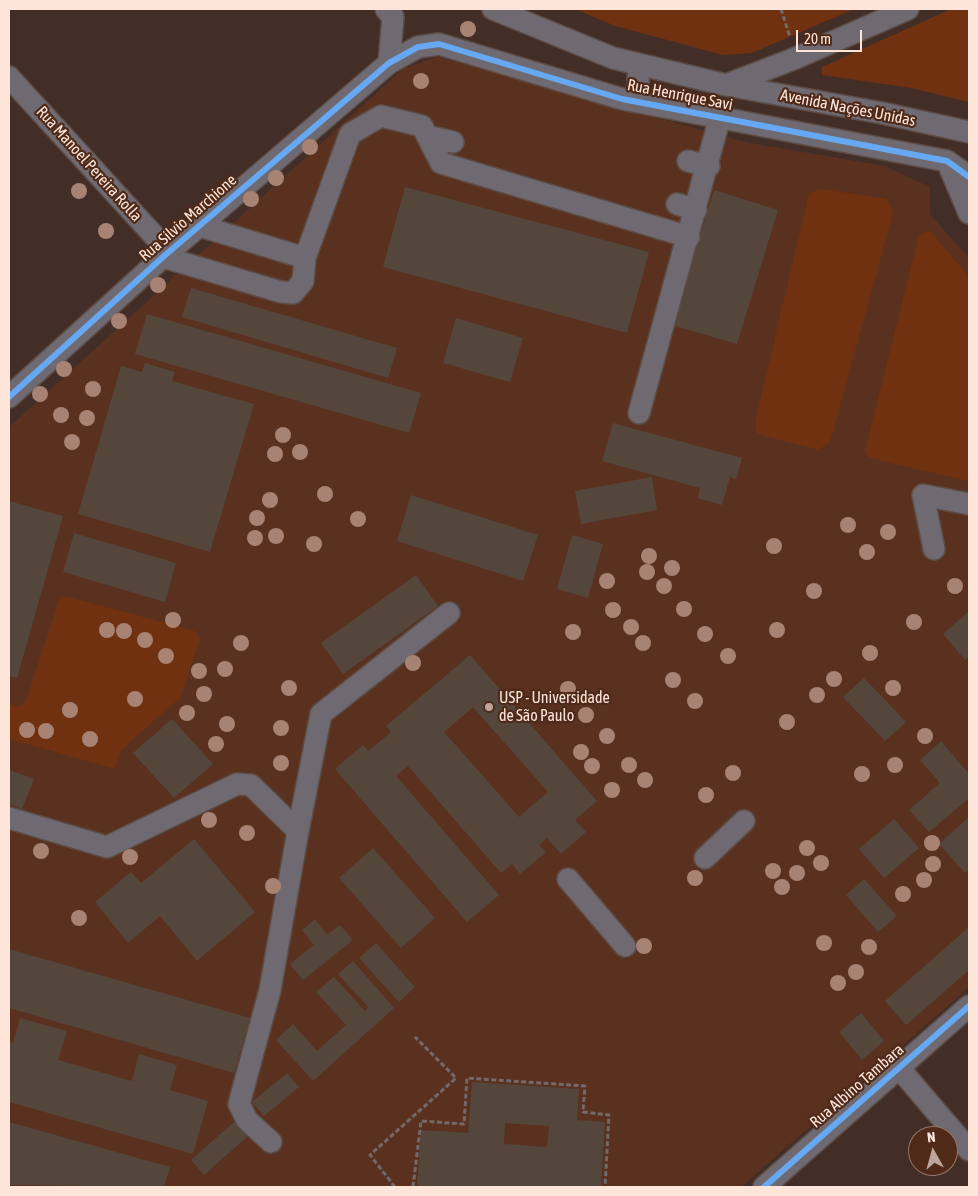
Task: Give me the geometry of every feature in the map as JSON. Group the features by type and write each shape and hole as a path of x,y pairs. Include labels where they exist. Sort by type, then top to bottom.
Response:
{"street":[{"path":"386,9 392,17 389,63"},
{"name":"Avenida Nações Unidas","path":"493,9 613,58 726,85 882,113 969,132"},
{"name":"Avenida Nações Unidas","path":"726,85 796,58 908,9"},
{"name":"Rua Henrique Savi","path":"389,63 418,47 440,44 622,99 947,160 969,177"},
{"name":"Rua Silvio Marchione","path":"9,396 166,255 389,63"},
{"path":"638,101 640,64"},
{"name":"Rua Manoel Pereira Rolla","path":"9,76 166,255"},
{"path":"166,255 281,292 292,293 303,281 305,258 350,134 381,116 422,126 441,163 689,237"},
{"path":"639,413 689,237 687,207 698,164 720,118"},
{"path":"427,136 453,142"},
{"path":"947,160 969,213"},
{"path":"200,226 305,258"},
{"path":"934,549 924,495 969,504"},
{"path":"271,1142 247,1120 239,1104 270,990 321,714 448,613"},
{"path":"9,818 107,847 238,784 251,784 298,831"},
{"path":"705,858 744,822"},
{"path":"568,879 626,946"},
{"name":"Rua Albino Tambara","path":"764,1187 969,1006"},
{"path":"899,1068 969,1150"}],"path":[{"path":"782,9 796,58"},
{"path":"395,1187 370,1155 456,1078 415,1037"},
{"path":"415,1115 421,1121 464,1124 466,1078 585,1086 583,1112 609,1115 605,1187"},
{"path":"413,1187 421,1121"}],"shaded area":[{"path":"575,9 854,9 752,53 723,55 615,26"},
{"path":"951,9 969,9 969,102 911,88 822,75 822,67"},
{"name":"USP - Universidade de São Paulo","path":"438,57 745,142 885,166 930,187 930,214 969,258 969,987 741,1187 9,1187 9,427 404,68"},
{"path":"822,189 886,199 893,213 830,442 818,450 757,434 755,422 809,193"},
{"path":"930,231 969,277 968,481 869,458 865,450 919,234"},
{"path":"65,596 195,631 200,639 180,698 121,750 115,769 9,739 9,704 17,706 25,703 59,600"}],"building":[{"path":"405,187 649,252 627,333 383,267"},
{"path":"714,190 778,210 737,344 672,325"},
{"path":"191,288 397,348 388,378 182,317"},
{"path":"147,314 421,393 409,433 135,354"},
{"path":"456,318 523,338 510,382 443,363"},
{"path":"145,363 175,372 172,381 254,404 210,552 78,514 121,366 142,372"},
{"path":"613,423 742,458 736,479 730,477 722,505 698,498 700,488 602,461"},
{"path":"652,477 657,510 581,524 575,491"},
{"path":"411,495 538,535 523,581 397,541"},
{"path":"9,501 63,516 17,678 9,676"},
{"path":"74,533 176,563 165,602 63,572"},
{"path":"572,535 603,544 588,598 557,589"},
{"path":"416,575 438,606 343,674 321,643"},
{"path":"969,611 969,656 965,660 943,634"},
{"path":"470,655 597,801 575,820 586,832 561,854 547,838 539,845 546,852 520,874 512,864 501,873 408,766 396,776 499,895 467,922 335,769 363,745 368,751 391,732 386,726","holes":["473,707 548,792 519,817 444,732"]},
{"path":"864,678 906,722 885,741 843,697"},
{"path":"172,719 213,764 174,798 133,753"},
{"path":"941,741 969,774 969,798 929,832 909,810 940,783 920,760"},
{"path":"9,770 34,779 22,809 9,804"},
{"path":"969,817 969,869 965,873 939,844"},
{"path":"894,819 919,848 884,878 859,849"},
{"path":"194,839 255,912 197,961 160,916 128,943 95,902 131,872 141,883"},
{"path":"373,848 435,918 401,948 339,878"},
{"path":"864,879 897,916 878,932 846,895"},
{"path":"315,919 327,935 340,925 353,940 303,980 290,964 314,945 302,930"},
{"path":"969,927 969,970 906,1025 885,1001"},
{"path":"376,943 415,987 399,1002 359,958"},
{"path":"9,949 250,1018 234,1073 9,1008"},
{"path":"353,961 394,1008 313,1081 276,1040 293,1024 317,1051 346,1025 316,992 334,977 365,1011 368,1007 338,974"},
{"path":"861,1013 884,1041 862,1060 839,1032"},
{"path":"20,1018 67,1031 58,1060 132,1081 139,1054 177,1065 170,1090 208,1101 193,1154 9,1102 9,1042 13,1043"},
{"path":"287,1073 299,1087 264,1116 252,1102"},
{"path":"472,1082 579,1089 577,1120 605,1122 601,1187 417,1186 421,1130 468,1133","holes":["505,1123 549,1126 547,1147 504,1144"]},
{"path":"235,1121 248,1136 204,1175 191,1160"},
{"path":"9,1122 170,1167 164,1187 9,1185"}],"cycle path":[{"path":"9,397 163,257 389,63 418,47 439,44 622,99 947,161 969,177"},
{"path":"764,1187 969,1006"}],"place":[{"name":"USP - Universidade de São Paulo","path":"489,707"}]}
